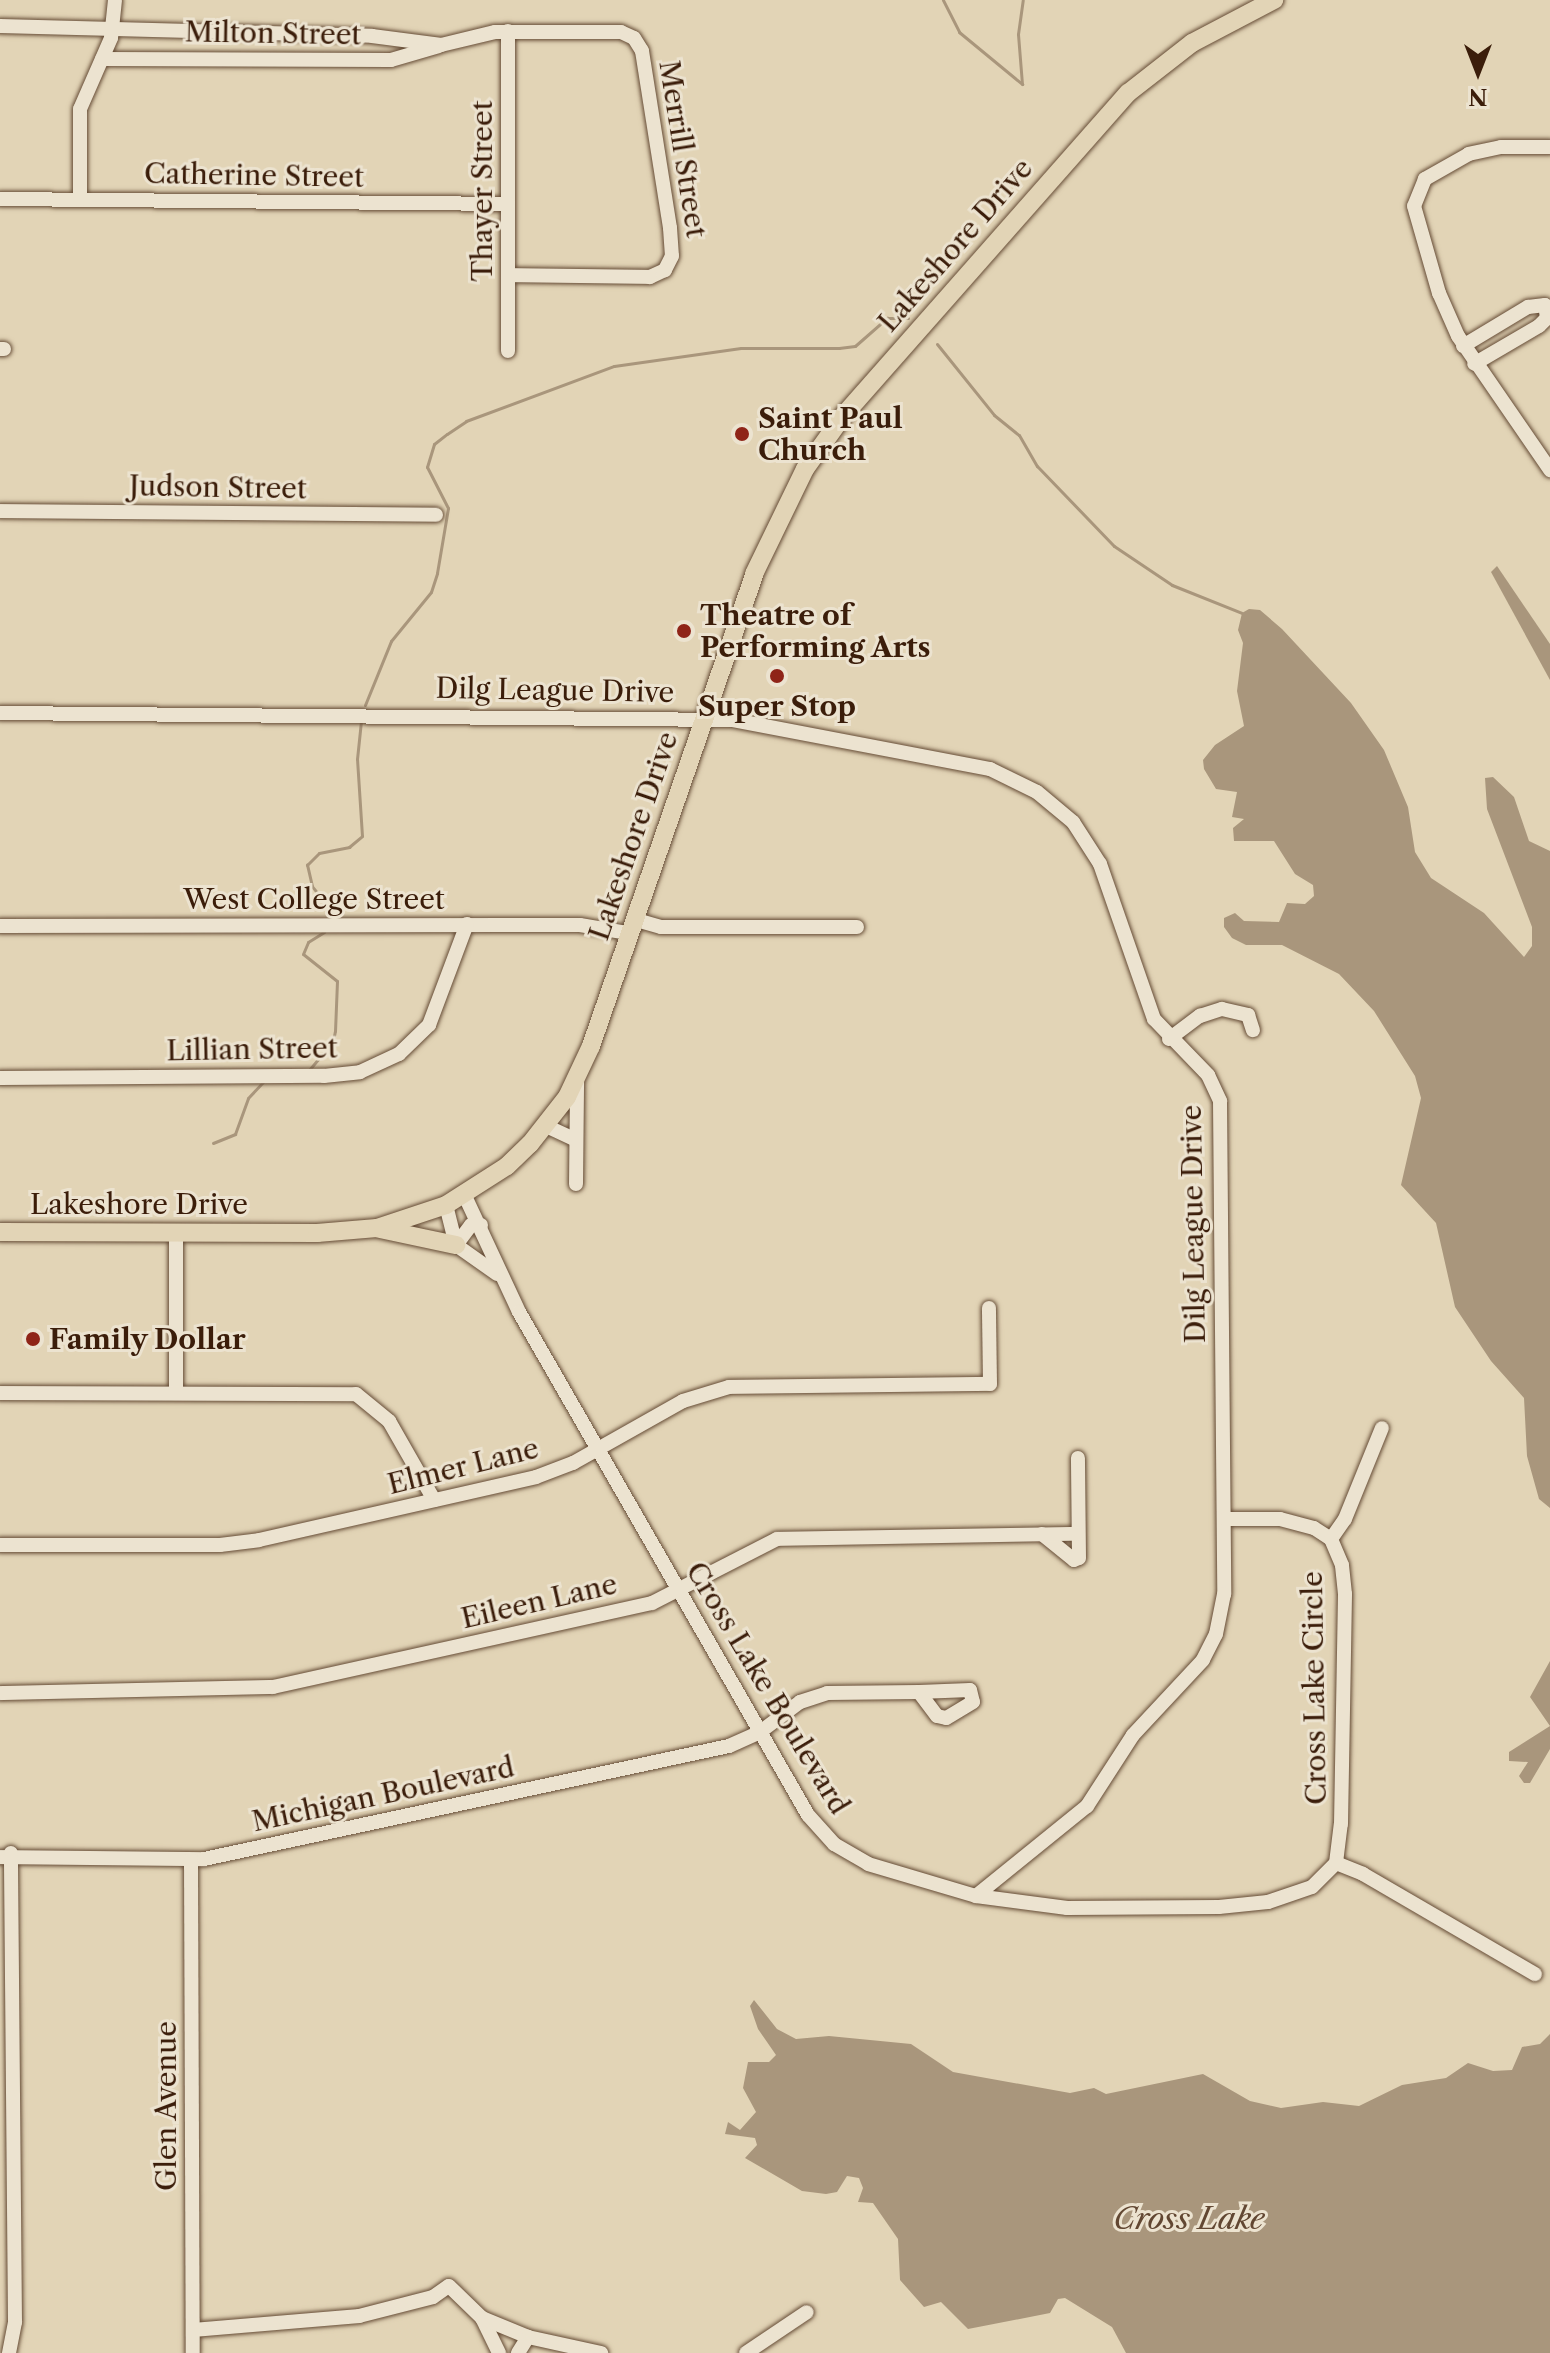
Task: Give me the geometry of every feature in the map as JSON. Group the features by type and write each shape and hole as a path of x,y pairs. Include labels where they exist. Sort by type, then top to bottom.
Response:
{"main road":[{"name":"Lakeshore Drive","path":"0,1232 317,1233 377,1228 446,1205 507,1166 546,1126 577,1078 770,532 843,416 1128,93 1192,43 1274,0"},
{"path":"377,1228 463,1248"}],"street":[{"path":"80,200 80,109 113,30 115,0"},
{"name":"Milton Street","path":"0,26 372,36 441,45"},
{"name":"Milton Street","path":"102,59 391,60 441,45 508,31 621,32 634,38 642,51"},
{"name":"Thayer Street","path":"508,31 508,351"},
{"name":"Merrill Street","path":"508,275 650,277 665,270 672,256 642,51"},
{"path":"1550,147 1490,148 1439,169 1421,184 1414,216 1439,293 1463,346 1550,470"},
{"name":"Catherine Street","path":"0,199 508,204"},
{"path":"1463,346 1528,307 1545,305 1547,318 1539,326 1474,364"},
{"name":"Judson Street","path":"0,511 436,515"},
{"name":"Dilg League Drive","path":"0,713 704,717 970,764 1037,792 1073,822 1100,864 1147,1004 1169,1039 1208,1075 1220,1101 1225,1519 1223,1608 1203,1660 1133,1735 1087,1806 976,1896"},
{"name":"West College Street","path":"0,926 467,924 857,927"},
{"name":"Lillian Street","path":"0,1078 324,1076 360,1072 399,1054 429,1025 467,924"},
{"path":"1169,1039 1200,1016 1222,1009 1248,1015 1253,1030"},
{"path":"576,1184 577,1078"},
{"path":"546,1126 576,1140"},
{"name":"Cross Lake Boulevard","path":"464,1194 485,1232 500,1277 760,1732 808,1815 844,1852 892,1874 976,1896 1067,1908 1253,1904 1304,1892 1336,1863"},
{"path":"446,1205 463,1248"},
{"path":"463,1248 471,1225 485,1232"},
{"path":"176,1232 176,1393"},
{"name":"Cross Lake Boulevard","path":"463,1248 500,1277"},
{"name":"Elmer Lane","path":"0,1545 240,1543 536,1477 599,1448 683,1401 729,1387 990,1384 989,1308"},
{"path":"0,1393 356,1394 389,1421 434,1500"},
{"name":"Cross Lake Circle","path":"1336,1863 1341,1824 1340,1666 1345,1594 1342,1565 1331,1539 1345,1519 1382,1428"},
{"path":"1042,1534 1074,1560 1079,1558 1078,1458"},
{"path":"1225,1519 1280,1519 1314,1528 1331,1539"},
{"name":"Eileen Lane","path":"0,1693 273,1687 652,1603 752,1547 785,1537 1078,1534"},
{"name":"Michigan Boulevard","path":"4,1853 191,1860 729,1746 760,1732 818,1695 919,1692"},
{"path":"4,1853 6,2100 15,2322 8,2353"},
{"name":"Glen Avenue","path":"191,1860 193,2353"},
{"path":"1336,1863 1363,1874 1535,1974"},
{"path":"193,2330 359,2316 433,2297 449,2286 482,2318 499,2353"},
{"path":"746,2353 807,2312"},
{"path":"482,2318 528,2337 601,2353"},
{"path":"518,2353 528,2337"},
{"path":"0,2340 8,2353"}],"water":[{"path":"1497,566 1550,644 1550,680 1491,572"},
{"path":"1249,609 1260,610 1282,629 1351,703 1384,750 1408,807 1415,852 1431,878 1484,913 1524,957 1532,946 1532,927 1487,809 1485,778 1493,777 1514,797 1529,841 1550,851 1550,1508 1539,1499 1527,1456 1524,1398 1491,1361 1455,1307 1436,1223 1401,1185 1421,1098 1415,1076 1374,1011 1339,974 1282,945 1246,945 1232,938 1224,927 1224,918 1235,913 1244,921 1279,922 1287,903 1305,904 1314,896 1313,885 1295,874 1274,841 1234,841 1233,828 1244,819 1232,817 1237,792 1216,789 1204,769 1203,760 1215,745 1244,726 1237,691 1243,643 1238,630 1242,613"},
{"path":"1550,1661 1550,1726 1530,1697"},
{"path":"1550,1726 1550,1749 1530,1783 1524,1783 1519,1776 1528,1762 1509,1761 1509,1752"},
{"name":"Cross Lake","path":"754,2000 777,2029 796,2039 829,2036 911,2044 953,2072 1070,2093 1094,2088 1106,2094 1203,2074 1250,2101 1281,2108 1323,2102 1359,2106 1402,2085 1446,2078 1468,2063 1493,2071 1512,2070 1522,2047 1540,2044 1550,2034 1550,2353 1126,2353 1112,2327 1065,2298 1058,2299 1050,2313 968,2329 941,2302 924,2307 900,2280 898,2239 873,2203 858,2202 863,2188 859,2178 847,2176 837,2192 802,2191 745,2158 757,2145 755,2138 725,2134 728,2122 740,2130 756,2112 743,2088 748,2062 769,2062 776,2055 758,2029 750,2006"}],"waterway":[{"path":"943,0 959,32 1022,84"},
{"path":"1022,84 1018,34 1023,0"},
{"path":"365,705 391,641 431,592 437,573 448,508 427,467 434,444 447,434 466,421 614,366 741,348 855,346 887,318 908,318"},
{"path":"937,344 994,415 1019,435 1037,466 1114,546 1172,585 1242,613"},
{"path":"331,922 332,911 312,886 307,865 319,853 349,847 362,836 357,759 361,723"},
{"path":"309,1070 333,1041 335,1031 337,981 303,954 308,942 324,932"},
{"path":"213,1143 235,1134 248,1098 263,1082"}],"place":[{"name":"Saint Paul Church","path":"742,434"},
{"name":"Theatre of Performing Arts","path":"684,631"},
{"name":"Super Stop","path":"777,676"},
{"name":"Family Dollar","path":"33,1339"}]}
